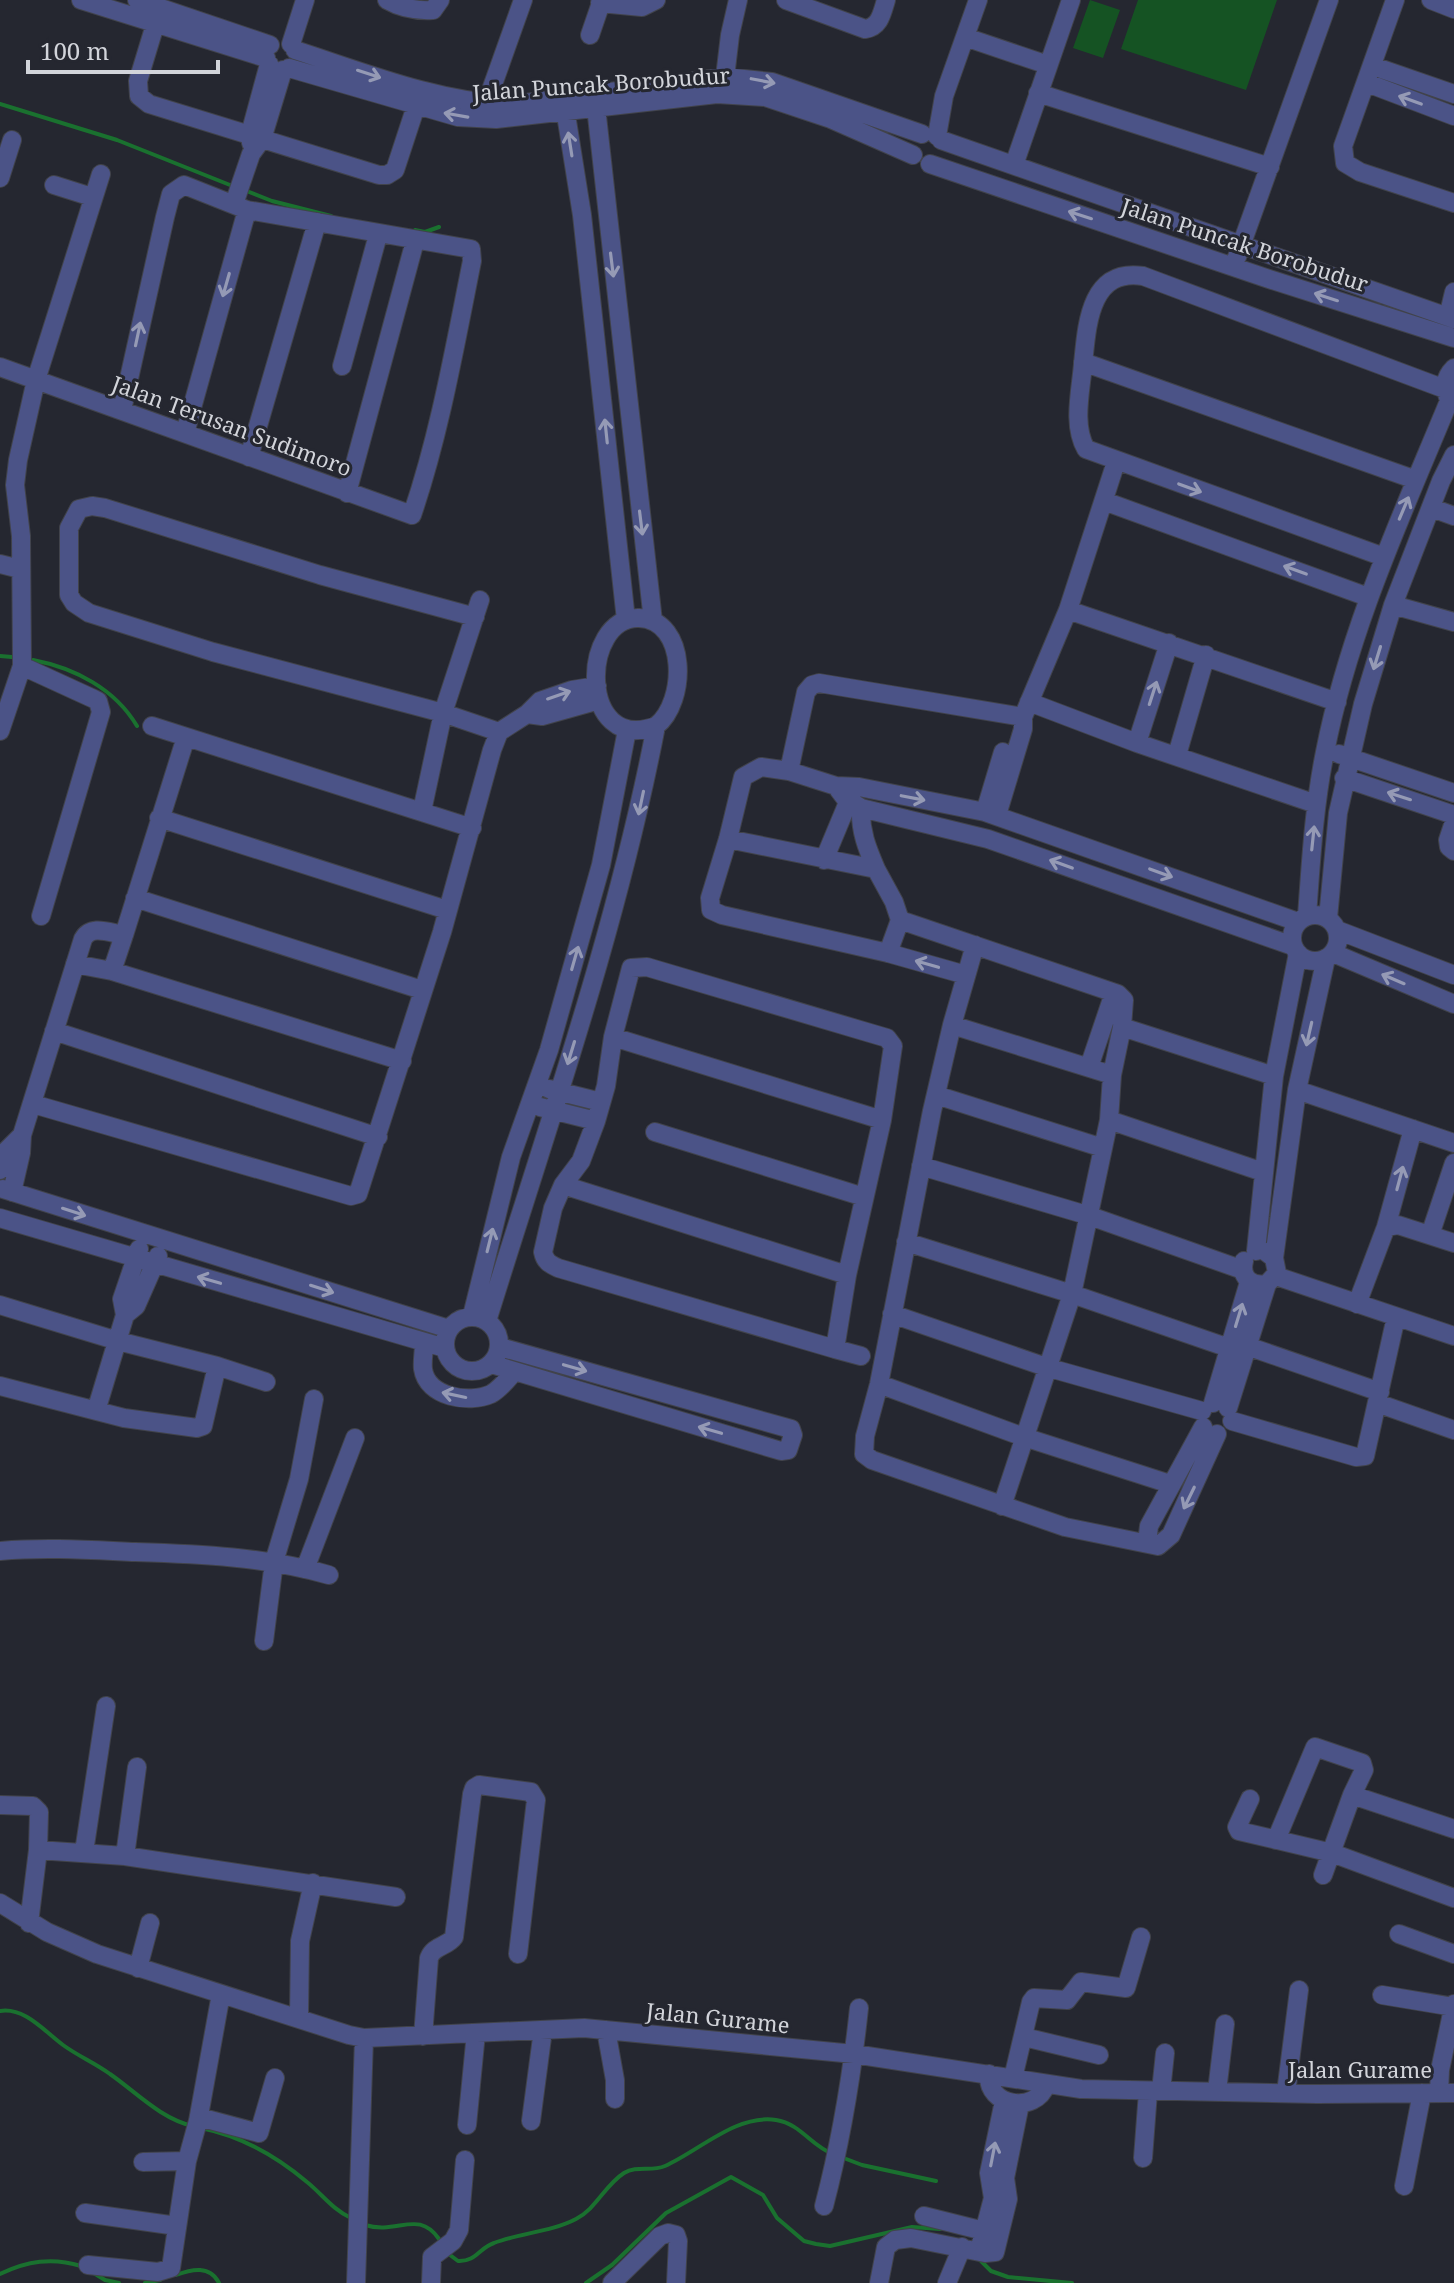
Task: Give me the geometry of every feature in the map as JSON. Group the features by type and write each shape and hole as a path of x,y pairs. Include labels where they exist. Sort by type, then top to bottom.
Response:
{"street":[{"name":"Jalan Puncak Borobudur","path":"137,0 416,106 458,117 496,119 565,105"},
{"path":"185,433 239,204 242,178 280,55 293,0"},
{"path":"280,55 305,0"},
{"path":"387,0 396,5 424,10 433,10 440,0"},
{"path":"486,104 523,0"},
{"path":"590,35 601,2 642,7 656,0"},
{"path":"725,77 738,0"},
{"path":"786,0 865,29 874,27 879,21 886,0"},
{"path":"932,136 914,140 913,155 920,162 930,164 942,154 932,136 978,0"},
{"path":"1014,165 1071,0"},
{"path":"1233,266 1329,0"},
{"path":"1395,0 1343,146 1345,163 1360,172 1454,203"},
{"path":"1431,0 1454,9"},
{"name":"Jalan Puncak Borobudur","path":"87,1 155,25 434,95 486,104 565,105 717,94 765,97 834,111 932,136 1451,318"},
{"path":"155,25 138,81 139,96 149,104 254,142 387,175 399,163 416,106"},
{"path":"965,37 1048,65"},
{"path":"1370,75 1454,94"},
{"path":"1370,75 1454,116"},
{"name":"Jalan Puncak Borobudur","path":"595,102 725,77 772,82 834,111 913,155"},
{"path":"1038,93 1270,167"},
{"path":"595,102 653,621"},
{"path":"565,105 582,215 626,620"},
{"path":"0,178 12,140"},
{"name":"Jalan Puncak Borobudur","path":"930,164 1454,338"},
{"path":"0,731 22,666 21,536 12,488 36,380 101,174"},
{"path":"54,185 92,197"},
{"path":"122,410 171,194 184,185 239,204 415,241 347,493"},
{"path":"582,215 606,213"},
{"path":"249,457 317,222"},
{"path":"342,366 378,235"},
{"path":"1210,258 1218,238"},
{"name":"Jalan Terusan Sudimoro","path":"0,367 412,515 427,470 473,254 466,247 415,241"},
{"path":"1384,557 1090,452 1084,446 1078,398 1087,320 1095,299 1111,282 1131,274 1143,276 1449,398"},
{"path":"1361,309 1366,289"},
{"path":"1451,318 1454,292"},
{"path":"1083,362 1416,480"},
{"path":"1262,1274 1245,1259 1256,1251 1274,1076 1296,950 1293,932 1303,919 1325,750 1368,597 1449,398 1446,379 1454,368"},
{"path":"975,945 936,1095 879,1384 865,1436 864,1454 1065,1527 1158,1546 1171,1535 1216,1417 1262,1274 1297,1090 1330,956 1339,940 1333,924 1338,813 1349,756 1397,597 1454,455"},
{"path":"991,814 1023,729 1026,710 1068,610 1116,462"},
{"path":"1104,501 1368,597"},
{"path":"422,811 443,713 478,608 320,575 105,508 92,506 79,509 71,521 69,595 80,609 213,652 443,713 499,732"},
{"path":"1432,508 1454,516"},
{"path":"0,564 20,569"},
{"path":"1377,578 1397,597 1454,622"},
{"path":"1068,610 1337,702"},
{"path":"641,618 653,621 668,636 676,653 679,687 673,704 664,719 643,731 627,730 614,724 607,717 598,693 600,651 612,630 626,620 641,618"},
{"path":"1137,743 1169,643"},
{"path":"1177,755 1206,655"},
{"path":"22,666 98,701 101,712 41,916"},
{"path":"789,771 806,692 819,683 1026,710 1177,755 1316,804"},
{"path":"33,1104 351,1196 361,1191 499,732 527,714 540,701 572,690 598,693"},
{"path":"152,726 472,828"},
{"path":"480,1318 559,1092 641,806 656,726"},
{"path":"480,1318 508,1171 531,1095 549,1050 601,865 627,730"},
{"path":"112,971 186,737"},
{"path":"1325,750 1454,793"},
{"path":"966,975 711,910 710,898 743,777 761,767 789,771 939,827 988,839 1094,876 1296,950 1309,960 1330,956 1454,1004"},
{"path":"1344,778 1454,815"},
{"path":"850,795 946,805 991,814 1303,919 1317,915 1454,975"},
{"path":"824,860 850,795"},
{"path":"850,795 863,838 900,920 888,953"},
{"path":"939,827 946,805"},
{"path":"159,818 447,910"},
{"path":"1454,822 1448,840 1449,847 1454,851"},
{"path":"728,839 876,869"},
{"path":"1094,876 1101,852"},
{"path":"135,898 422,990"},
{"path":"900,920 1124,999 1112,1075 1109,1120 1072,1294 1002,1506"},
{"path":"124,935 100,930 86,933 22,1135 21,1153 6,1190 449,1329"},
{"path":"75,964 112,971 402,1061"},
{"path":"835,1349 847,1275 882,1120 894,1052 890,1041 640,966 631,968 596,1121 581,1161 563,1185 553,1208 543,1252 549,1264 835,1349 861,1356"},
{"path":"1089,1067 1114,993"},
{"path":"952,1025 1112,1075"},
{"path":"1122,1027 1274,1076"},
{"path":"54,1031 378,1137"},
{"path":"613,1037 882,1120"},
{"path":"1297,1090 1454,1143"},
{"path":"531,1095 559,1092 601,1102"},
{"path":"531,1095 552,1110 596,1121"},
{"path":"936,1095 1103,1148"},
{"path":"1109,1120 1263,1172"},
{"path":"1269,1127 1291,1131"},
{"path":"1357,1304 1386,1227 1413,1129"},
{"path":"655,1132 864,1197"},
{"path":"0,1170 7,1150 22,1135"},
{"path":"1430,1235 1454,1163"},
{"path":"921,1166 1090,1216 1454,1336"},
{"path":"563,1185 847,1275"},
{"path":"0,1218 445,1348"},
{"path":"1386,1227 1398,1225 1454,1243"},
{"path":"96,1411 125,1315 122,1299 136,1258 154,1238"},
{"path":"125,1315 136,1306 155,1265 154,1238"},
{"path":"906,1242 1238,1347 1378,1398 1454,1430"},
{"path":"0,1305 266,1382"},
{"path":"892,1314 1046,1367 1360,1457 1365,1456 1368,1450 1396,1317"},
{"path":"480,1318 497,1332 495,1356 482,1370 466,1370 452,1362 445,1348 449,1329 460,1319 480,1318"},
{"path":"424,1344 423,1369 426,1378 445,1394 483,1397 497,1391 514,1372"},
{"path":"495,1356 791,1429 793,1435 788,1450 781,1451 514,1372 495,1356"},
{"path":"0,1386 124,1418 201,1427 217,1366"},
{"path":"879,1384 1024,1437 1170,1484"},
{"path":"264,1641 274,1562 299,1479 314,1399"},
{"path":"1147,1543 1149,1526 1170,1484 1216,1417"},
{"path":"305,1569 355,1438"},
{"path":"0,1551 80,1549 179,1553 274,1562 329,1575"},
{"path":"84,1852 106,1706"},
{"path":"1276,1840 1315,1747 1362,1763 1364,1770 1323,1875"},
{"path":"125,1856 137,1767"},
{"path":"423,2036 430,1955 435,1948 454,1937 472,1794 479,1785 531,1792 535,1796 518,1954"},
{"path":"1352,1795 1454,1829"},
{"path":"1250,1799 1237,1830 1332,1853 1454,1898"},
{"path":"0,1805 37,1808 40,1814 29,1923"},
{"path":"38,1850 125,1856 396,1897"},
{"path":"299,2017 300,1941 313,1883"},
{"name":"Jalan Gurame","path":"0,1903 29,1923 66,1942 138,1968 364,2038 606,2030 854,2054 1081,2089 1438,2093"},
{"path":"138,1968 150,1923"},
{"path":"1399,1934 1454,1954"},
{"path":"1013,2078 1029,2007 1034,1998 1067,2000 1081,1982 1126,1988 1141,1937"},
{"path":"1286,2093 1299,1990"},
{"path":"88,2265 158,2272 169,2270 172,2264 187,2161 197,2124 221,1994"},
{"path":"1382,1995 1454,2006 1438,2093 1404,2186"},
{"path":"824,2206 837,2156 859,2008"},
{"path":"1217,2091 1225,2024"},
{"path":"531,2121 543,2030"},
{"path":"606,2030 615,2080 615,2099"},
{"path":"467,2125 476,2033"},
{"path":"1024,2037 1099,2055"},
{"path":"356,2283 364,2038"},
{"path":"1143,2158 1154,2091 1165,2053"},
{"path":"989,2074 991,2088 1012,2103 1039,2098 1046,2085"},
{"path":"197,2124 259,2133 275,2078"},
{"path":"879,2283 883,2252 895,2240 916,2238 985,2253 995,2252 1008,2199 989,2173 1012,2103"},
{"path":"431,2283 432,2257 453,2241 459,2230 465,2160"},
{"path":"143,2162 187,2161"},
{"path":"947,2283 984,2231 999,2187"},
{"path":"85,2213 177,2226"},
{"path":"924,2216 984,2231"},
{"path":"612,2283 660,2236 668,2233 676,2235 678,2241 676,2283"}],"green space":[{"path":"1090,0 1120,10 1103,58 1073,48"},
{"path":"1138,0 1277,0 1246,90 1121,49"}],"waterway":[{"path":"0,104 117,140 235,187"},
{"path":"244,190 272,201 331,216"},
{"path":"415,230 425,232 439,227"},
{"path":"0,656 12,657"},
{"path":"33,660 64,668 92,682 117,701 137,726"},
{"path":"0,2011 26,2017 160,2111 193,2126"},
{"path":"450,2255 464,2261 494,2243 576,2219 624,2173 665,2166 718,2135 747,2123 761,2120 785,2122 833,2154"},
{"path":"201,2128 230,2136 270,2156 351,2218"},
{"path":"841,2157 862,2165 936,2181"},
{"path":"586,2283 612,2265 666,2213 731,2177 763,2195 777,2218 804,2241 816,2244 830,2246 912,2227 940,2229"},
{"path":"365,2225 388,2227 415,2224 431,2230 439,2239"},
{"path":"980,2260 991,2271 1008,2277 1072,2283"},
{"path":"0,2274 40,2262 81,2266"},
{"path":"176,2275 194,2270 206,2271 219,2283"},
{"path":"92,2272 105,2280 119,2283"},
{"path":"145,2283 160,2280"}]}
